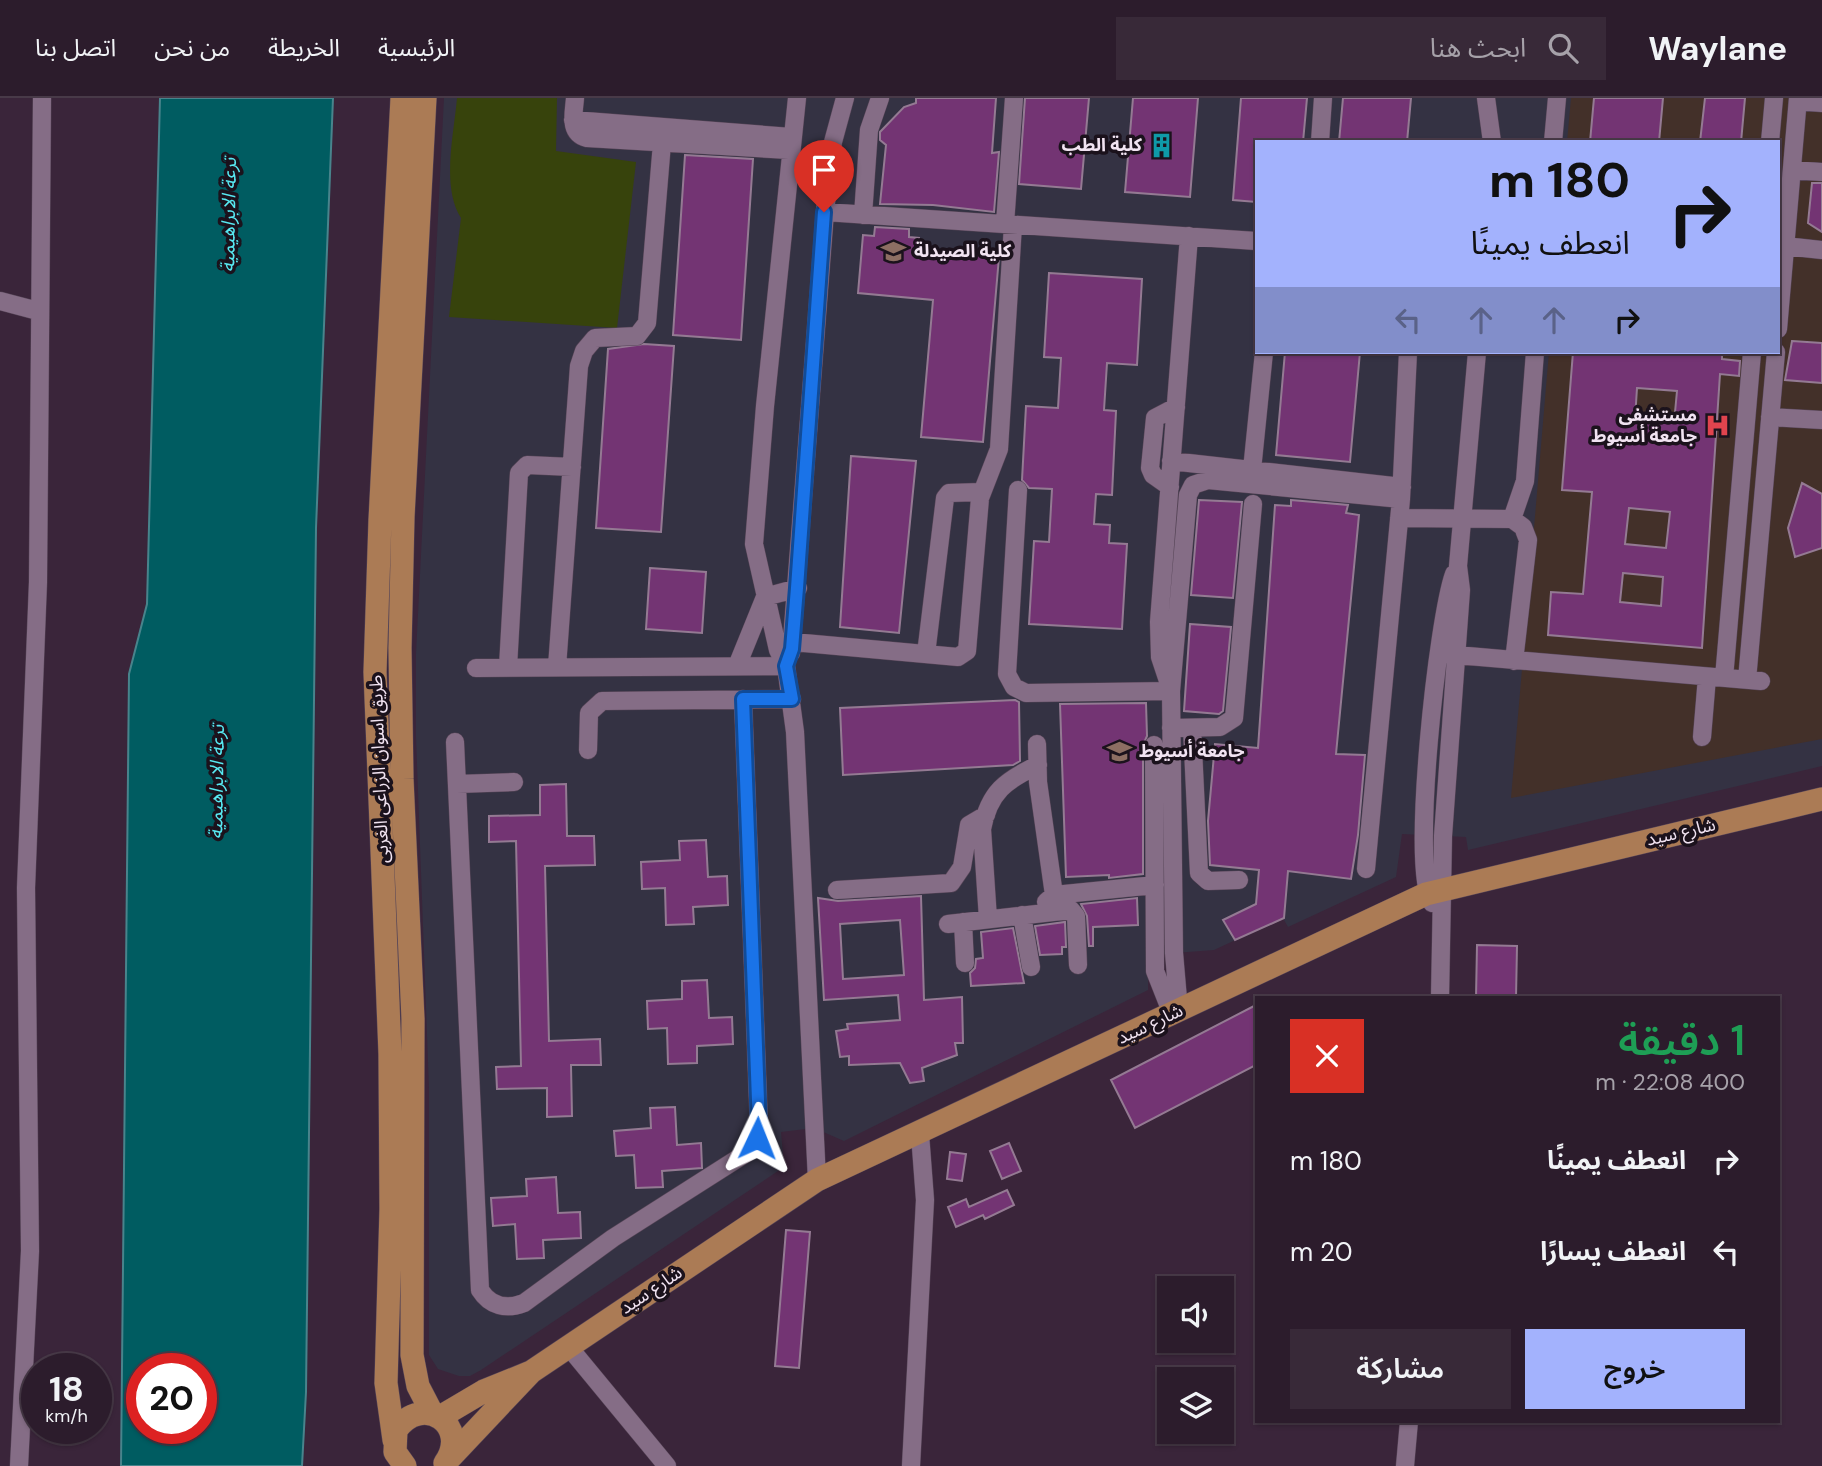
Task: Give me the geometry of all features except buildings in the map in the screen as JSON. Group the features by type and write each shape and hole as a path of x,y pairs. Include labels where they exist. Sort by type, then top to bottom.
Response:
{"main road":[{"name":"طريق اسوان الزراعى الغربى","path":"396,1456 386,1383 392,1131 375,672 380,506 402,98"},
{"name":"طريق اسوان الزراعى الغربى","path":"425,98 403,517 400,714 413,1019 412,1355 418,1386 436,1415 452,1432 453,1442 444,1463"},
{"name":"شارع سيد","path":"444,1463 531,1372 817,1180 1435,891 1822,799"},
{"name":"شارع سيد","path":"396,1456 396,1430 411,1415 436,1415 531,1372"}],"street":[{"path":"19,1466 30,1251 26,888 38,582 38,311 42,98"},
{"path":"575,98 573,120 576,132 587,138 662,143 790,144"},
{"path":"797,98 790,144 754,544 792,699 817,1180"},
{"path":"786,666 793,642 824,212 837,123 845,98"},
{"path":"863,215 869,130 880,98"},
{"path":"793,642 958,657 967,651 981,492 999,449 1014,98"},
{"path":"1320,140 1323,98"},
{"path":"1486,98 1492,140"},
{"path":"1553,140 1557,98"},
{"path":"1770,140 1774,98"},
{"path":"1780,305 1798,99 1822,103"},
{"path":"573,120 790,144"},
{"path":"837,123 869,130"},
{"path":"557,667 579,366 584,351 595,338 637,335 647,323 662,143"},
{"path":"1792,170 1822,172"},
{"path":"824,212 1255,241"},
{"path":"1171,691 1158,642 1189,236"},
{"path":"1785,246 1822,250"},
{"path":"0,301 38,311"},
{"path":"1252,470 1264,354"},
{"path":"1366,869 1399,518 1408,354"},
{"path":"1435,891 1452,712 1447,654 1449,589 1458,566 1477,354"},
{"path":"1512,519 1525,481 1535,354"},
{"path":"1702,737 1716,677 1752,354"},
{"path":"1447,654 1754,680 1776,354"},
{"path":"1170,487 1153,475 1150,468 1154,421 1160,414 1176,407"},
{"path":"1770,417 1822,420"},
{"path":"1171,461 1252,470 1401,493"},
{"path":"508,667 519,473 527,465 572,467"},
{"path":"1176,1012 1171,691 1188,495 1194,485 1208,480 1401,493"},
{"path":"1018,490 1007,674 1010,681 1026,692 1171,691"},
{"path":"926,654 945,498 949,494 981,492"},
{"path":"1171,728 1226,726 1235,713 1253,504"},
{"path":"1399,518 1512,519 1523,527 1528,540 1514,661"},
{"path":"765,597 797,588"},
{"path":"737,666 765,597"},
{"path":"1440,996 1441,917 1435,891 1425,805 1433,712 1447,654"},
{"path":"476,667 786,666"},
{"path":"455,742 480,1290 498,1305 513,1306 524,1303 613,1238 748,1152 757,1138 743,699"},
{"path":"587,750 589,713 602,701 792,699"},
{"path":"1433,712 1452,712"},
{"path":"1192,728 1199,873 1208,881 1239,880"},
{"path":"1037,744 1054,895"},
{"path":"1154,745 1155,971 1176,1012"},
{"path":"988,919 982,829 986,815 995,796 1008,779 1038,765"},
{"path":"457,784 514,782"},
{"path":"1425,805 1445,806"},
{"path":"836,890 951,883 962,867 970,825 986,815"},
{"path":"1043,913 1046,902 1054,895 1155,885"},
{"path":"964,963 956,923 1071,910 1076,914 1078,965"},
{"path":"1022,915 1031,967"},
{"path":"911,1466 925,1210 920,1134"},
{"path":"568,1346 667,1466"},
{"path":"1405,1466 1409,1423"}],"shaded area":[{"name":"جامعة أسيوط","path":"444,98 1822,98 1822,766 1468,850 1466,837 1402,834 1396,877 1288,927 1283,918 1214,950 1148,955 1148,990 844,1141 814,1128 781,1132 784,1167 470,1376 459,1376 438,1369 429,1355 429,1088 416,737 416,654"},
{"path":"457,98 557,98 556,151 636,162 617,328 449,317 461,218 455,205 450,176"},
{"path":"1571,98 1822,98 1822,739 1511,798 1549,354 1780,354 1780,140 1567,140"}],"water":[{"name":"ترعة الابراهيمية","path":"160,98 333,98 316,528 306,1392 302,1466 121,1466 129,674 147,604"}],"place":[{"name":"كلية الطب","path":"1162,145"},
{"name":"كلية الصيدلة","path":"894,251"},
{"name":"مستشفی جامعة أسيوط","path":"1717,425"},
{"name":"جامعة أسيوط","path":"1119,751"}],"route":[{"path":"757,1138 759,1127 743,699 792,699 786,666 792,649 824,212"}]}
